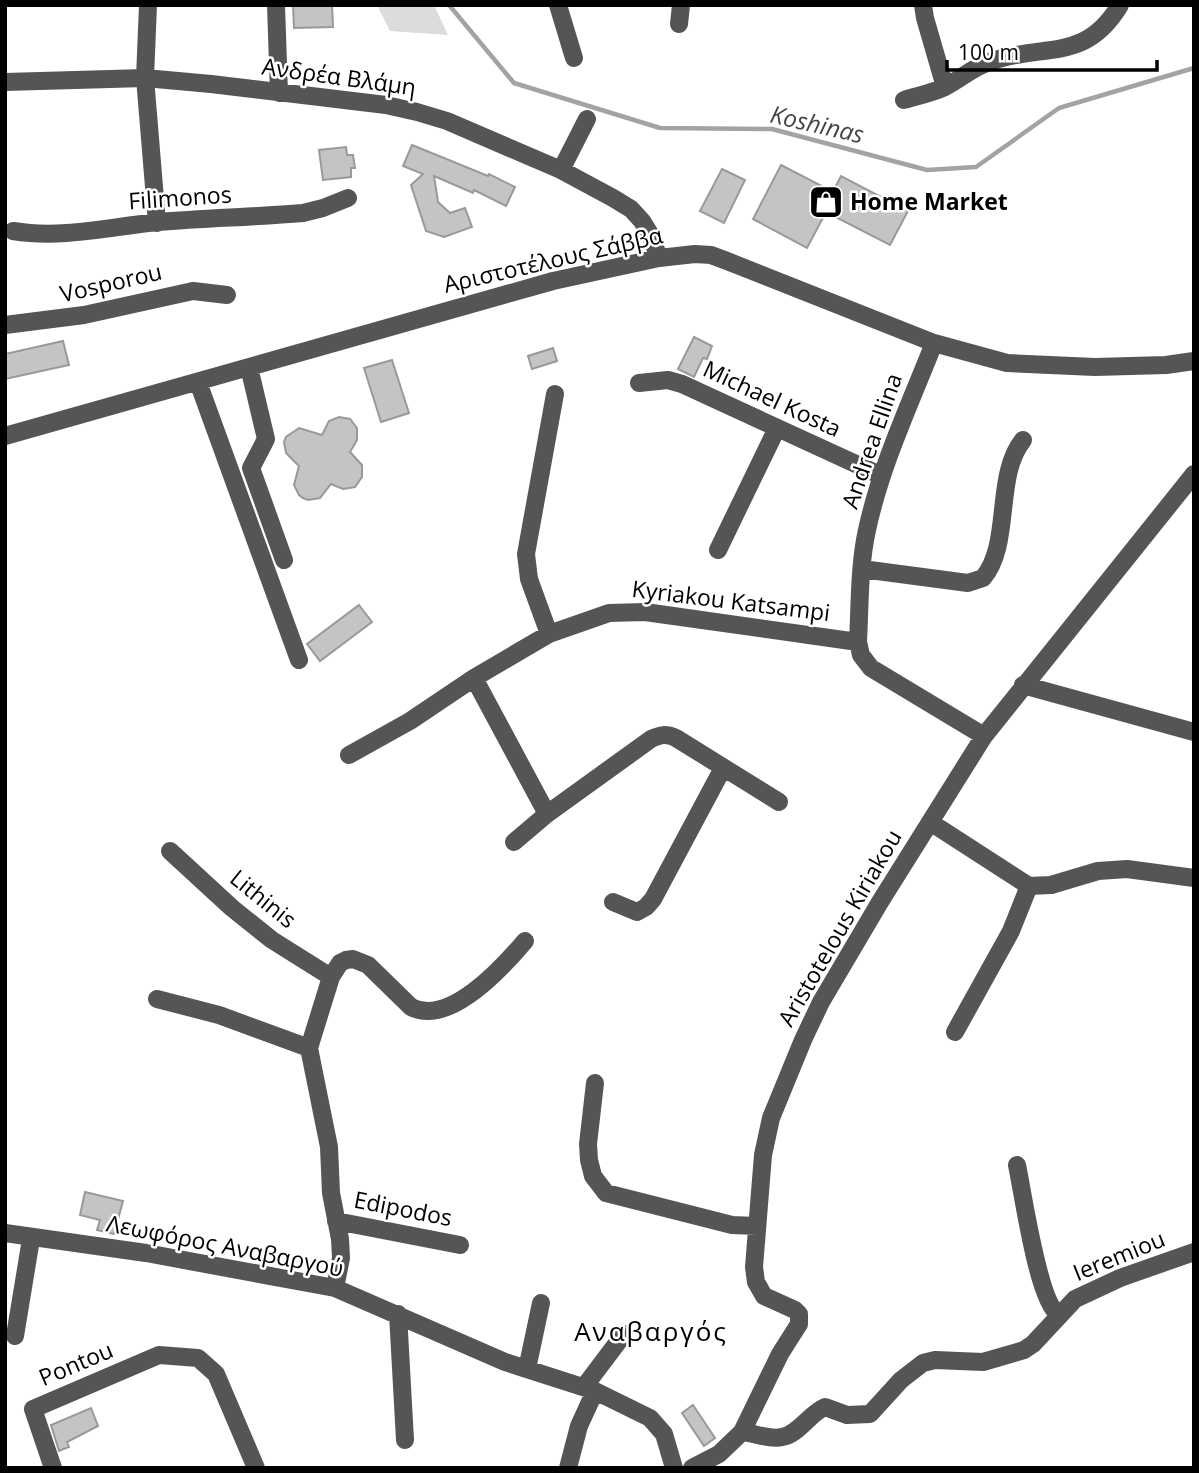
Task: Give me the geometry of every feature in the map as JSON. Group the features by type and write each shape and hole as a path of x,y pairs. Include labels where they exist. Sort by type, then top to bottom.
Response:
{"street":[{"path":"148,5 145,78 158,223"},
{"path":"276,5 279,93"},
{"path":"558,5 574,58"},
{"path":"678,24 681,5"},
{"path":"923,5 945,87"},
{"path":"904,100 945,87 995,59 1077,45 1102,28 1118,9"},
{"name":"Ανδρέα Βλάμη","path":"5,82 145,78 386,105 417,111 447,121 561,170 631,209 650,234 659,258"},
{"path":"561,170 587,120"},
{"name":"Filimonos","path":"13,231 62,235 158,223 303,213 348,198"},
{"name":"Αριστοτέλους Σάββα","path":"5,436 553,281 659,258 695,254 711,256 934,342 1007,363 1095,367 1166,365 1194,361"},
{"name":"Vosporou","path":"5,325 84,316 193,291 227,296"},
{"name":"Andrea Ellina","path":"858,642 867,529 881,477 934,342"},
{"path":"249,368 266,439 251,468 284,560"},
{"name":"Michael Kosta","path":"639,383 668,380 881,477"},
{"path":"198,382 299,660"},
{"path":"549,634 529,579 526,555 555,394"},
{"path":"718,550 777,428"},
{"path":"862,569 968,583 983,578 993,561 1011,461 1023,440"},
{"name":"Aristotelous Kiriakou","path":"692,1468 719,1454 742,1432 780,1353 799,1324 800,1319 795,1310 764,1296 759,1290 754,1267 756,1226 763,1155 772,1118 821,1002 984,736 1194,474"},
{"name":"Kyriakou Katsampi","path":"349,755 410,721 474,678 549,634 609,613 629,610 858,642 861,655 871,668 984,736"},
{"path":"474,678 547,814"},
{"path":"1023,685 1194,732"},
{"path":"514,842 547,814 660,735 669,734 779,802"},
{"path":"613,902 637,912 653,899 723,768"},
{"path":"930,822 1029,886 1051,885 1098,871 1127,869 1194,878"},
{"name":"Lithinis","path":"170,851 232,908 272,940 331,977"},
{"path":"955,1032 1011,931 1029,886"},
{"path":"335,1288 341,1258 331,1193 329,1147 309,1048 331,977 340,963 353,959 361,961 411,1007 434,1011 466,997 485,983 525,941"},
{"path":"157,999 219,1015 309,1048"},
{"path":"595,1083 588,1144 589,1160 593,1176 606,1193 732,1225 756,1226"},
{"path":"1017,1165 1042,1285 1053,1311 1058,1314"},
{"name":"Edipodos","path":"337,1221 460,1245"},
{"name":"Λεωφόρος Αναβαργού","path":"5,1233 146,1253 335,1288 505,1362 590,1389 656,1423 664,1434 674,1468"},
{"path":"15,1336 32,1238"},
{"name":"Ieremiou","path":"742,1432 781,1438 825,1407 847,1415 870,1414 901,1380 923,1363 935,1360 983,1362 1014,1354 1033,1344 1058,1314 1075,1299 1120,1278 1194,1252"},
{"path":"527,1369 541,1303"},
{"path":"398,1314 405,1440"},
{"path":"568,1468 590,1389 624,1334"},
{"name":"Pontou","path":"53,1468 33,1409 159,1355 198,1358 216,1374 257,1468"}],"shaded area":[{"path":"377,5 434,5 448,35 390,31"}],"building":[{"path":"293,5 332,5 333,27 294,28"},
{"path":"412,145 488,176 489,174 515,187 506,206 474,190 473,193 434,176 438,202 450,213 465,208 472,227 444,237 426,231 411,185 423,174 403,166"},
{"path":"346,147 347,155 353,155 355,168 351,168 351,177 323,180 319,150"},
{"name":"Home Market","path":"781,165 833,192 841,176 908,211 890,245 826,212 807,248 753,219"},
{"path":"722,169 745,180 724,223 700,211"},
{"path":"694,337 712,346 707,359 703,358 694,377 678,369"},
{"path":"63,341 69,365 5,379 5,354"},
{"path":"553,348 557,361 532,369 528,356"},
{"path":"392,360 409,413 381,422 364,368"},
{"path":"339,417 350,419 357,428 357,440 350,452 362,465 362,477 355,487 343,489 331,484 320,498 303,498 294,485 299,466 286,453 286,437 299,428 322,435 329,421"},
{"path":"359,605 372,622 320,661 307,644"},
{"path":"85,1192 123,1201 114,1234 97,1230 100,1220 80,1215"},
{"path":"693,1405 715,1438 704,1446 682,1413"},
{"path":"91,1408 98,1426 67,1442 69,1447 59,1451 51,1425"}],"waterway":[{"name":"Koshinas","path":"449,5 514,83 660,128 772,129 927,170 976,167 1059,108 1194,68"}],"place":[{"name":"Home Market","path":"826,202"}],"district":[{"name":"Αναβαργός","path":"651,1332"}]}
